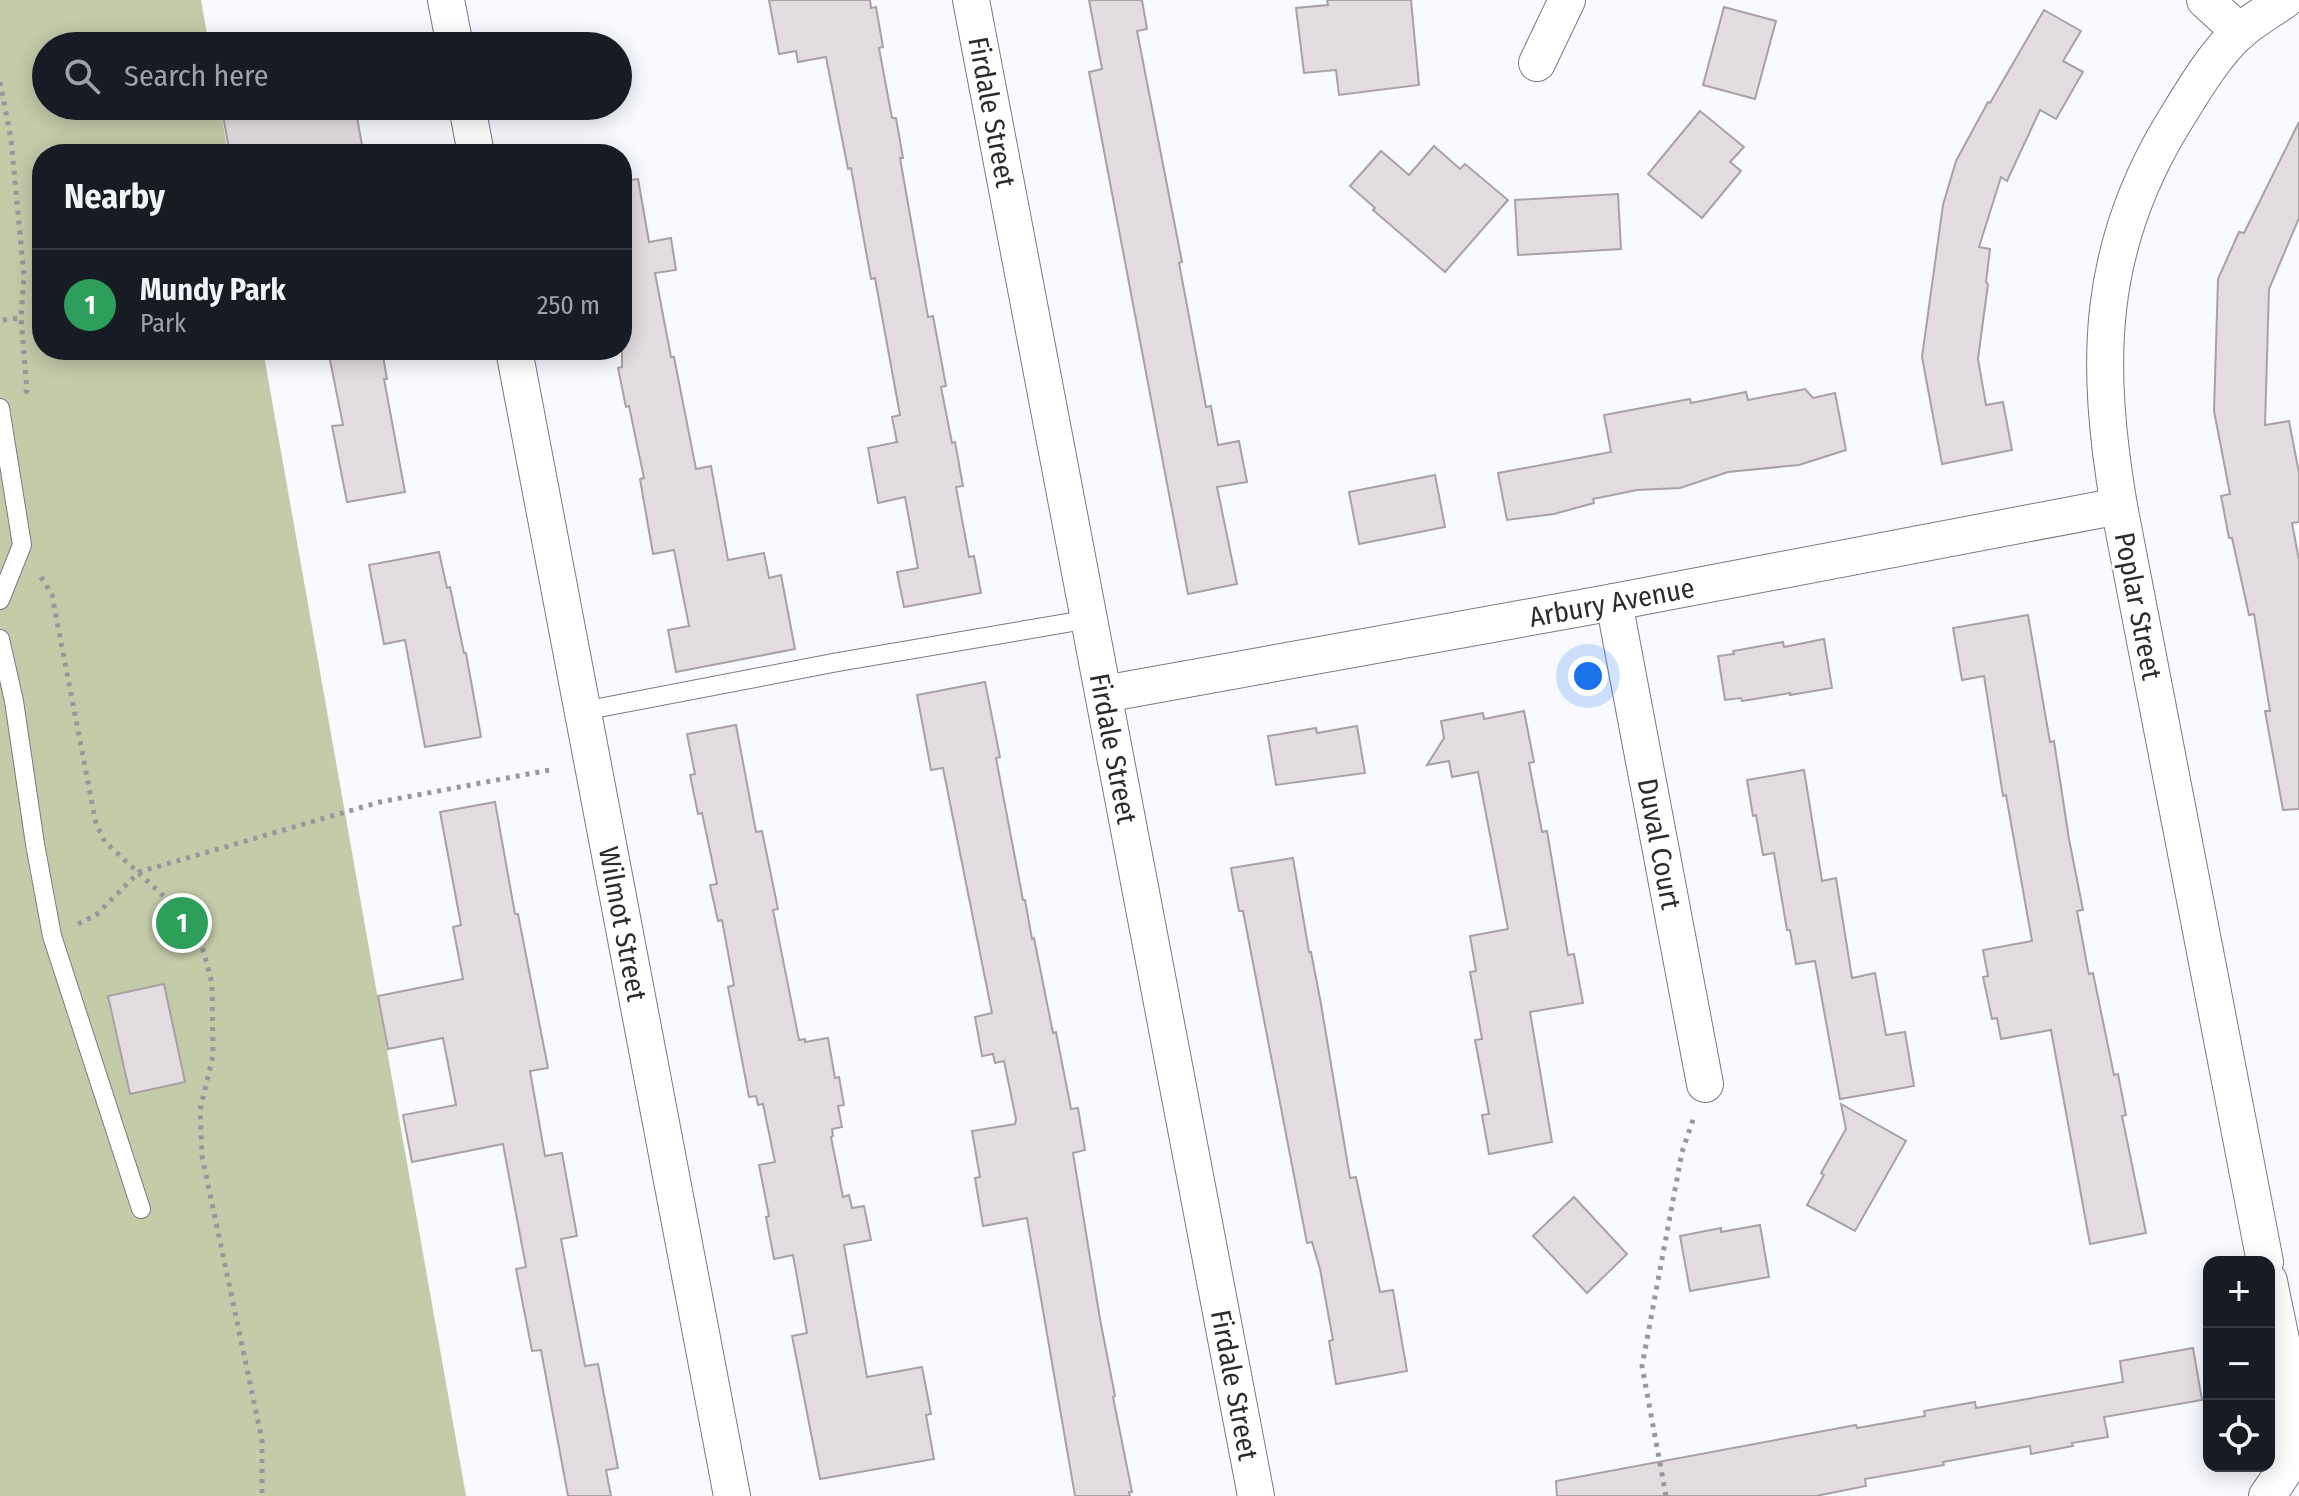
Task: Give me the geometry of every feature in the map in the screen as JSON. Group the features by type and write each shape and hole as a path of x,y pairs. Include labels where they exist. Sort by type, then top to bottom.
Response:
{"street":[{"path":"446,0 452,32"},
{"name":"Firdale Street","path":"971,0 1256,1496"},
{"path":"1537,63 1567,0"},
{"path":"2205,0 2240,32"},
{"name":"Poplar Street","path":"2264,1256 2119,506 2109,443 2105,334 2121,238 2135,197 2156,152 2209,67 2240,32 2285,0"},
{"path":"470,120 474,144"},
{"name":"Wilmot Street","path":"516,360 732,1496"},
{"name":"Arbury Avenue","path":"1104,694 1614,602 2119,506"},
{"name":"Duval Court","path":"1614,602 1705,1084"},
{"path":"2274,1486 2291,1454 2293,1423 2290,1389 2275,1312"}],"lane":[{"path":"0,600 22,545 7,403"},
{"path":"583,711 838,662 1090,619"},
{"path":"0,639 14,701 52,936 141,1209"}],"path":[{"path":"0,82 11,139 24,276 21,318 27,391 7,403"},
{"path":"3,320 21,318"},
{"path":"22,545 52,595 96,824 105,842 182,913 202,946 212,983 213,1056 200,1110 202,1156 262,1440 262,1496"},
{"path":"52,936 96,915 139,872 380,802 560,768"},
{"path":"1666,1496 1642,1366 1682,1152 1705,1084"}],"green space":[{"path":"0,0 201,0 207,32 32,32 32,120 222,120 226,144 32,144 32,360 265,360 466,1496 0,1496"}],"building":[{"path":"769,0 870,0 871,8 876,7 883,47 879,48 892,118 896,118 903,158 900,158 928,317 933,316 946,386 941,387 963,486 956,487 969,557 974,556 981,593 904,607 897,572 918,568 905,497 878,503 868,448 897,442 892,417 900,415 851,168 848,169 826,57 798,62 796,51 779,54"},
{"path":"1089,0 1142,0 1147,29 1137,31 1182,262 1179,263 1206,407 1211,406 1218,445 1239,441 1247,482 1217,487 1237,584 1188,594 1089,72 1102,69"},
{"path":"1327,0 1411,0 1419,85 1339,95 1336,70 1304,73 1296,8 1328,5"},
{"path":"1724,7 1776,21 1755,99 1703,85"},
{"path":"2044,10 2081,31 2063,61 2083,72 2056,119 2040,110 2007,181 2001,177 1979,247 1990,249 1978,359 1986,405 2003,402 2012,450 1942,464 1922,357 1943,205 1956,161"},
{"path":"1700,111 1744,147 1730,162 1741,171 1702,218 1648,174"},
{"path":"224,120 358,120 362,144 228,144"},
{"path":"2299,122 2299,218 2269,289 2265,425 2289,421 2299,473 2299,522 2292,523 2299,560 2299,809 2283,810 2265,711 2270,711 2254,614 2249,615 2221,496 2230,494 2214,411 2218,279 2239,232 2244,233"},
{"path":"1434,146 1460,169 1465,164 1508,200 1445,272 1350,186 1381,151 1409,175"},
{"path":"638,179 649,242 671,238 676,270 655,273 696,469 711,466 728,560 764,553 769,578 781,575 795,649 676,672 668,630 689,626 674,550 653,554 640,479 644,478 618,368 622,367 622,360 632,360 632,180"},
{"path":"1618,194 1621,249 1518,255 1515,200"},
{"path":"330,360 384,360 387,379 384,379 405,492 347,502 332,426 343,425"},
{"path":"1805,389 1813,398 1835,393 1846,450 1799,465 1728,472 1680,488 1637,490 1593,499 1594,503 1554,514 1507,520 1498,473 1611,452 1604,415 1690,399 1691,403 1746,392 1748,400"},
{"path":"1435,475 1445,527 1359,544 1349,492"},
{"path":"439,552 466,653 481,737 425,747 405,640 384,644 369,565"},
{"path":"2028,615 2050,742 2054,741 2083,910 2077,911 2088,970 2089,974 2093,973 2114,1075 2118,1074 2126,1115 2122,1116 2146,1233 2090,1244 2051,1030 2001,1039 1997,1018 1992,1019 1983,977 1988,976 1983,950 2032,941 2006,795 2003,796 1984,676 1962,680 1953,628"},
{"path":"1824,639 1832,688 1742,701 1741,698 1725,700 1718,656 1783,642 1784,647"},
{"path":"985,682 1023,900 1053,1033 1056,1032 1071,1109 1078,1108 1085,1150 1073,1153 1113,1397 1132,1492 1129,1492 1130,1496 1075,1496 1027,1218 983,1226 975,1178 980,1177 972,1131 1015,1124 1016,1119 1004,1061 995,1063 993,1054 982,1056 975,1017 992,1013 943,768 931,770 917,695"},
{"path":"1524,711 1534,762 1529,763 1542,832 1547,831 1568,955 1574,954 1583,1003 1530,1012 1552,1142 1489,1154 1482,1115 1489,1114 1475,1040 1482,1039 1470,972 1476,971 1470,936 1508,929 1478,772 1452,777 1449,761 1427,765 1444,738 1441,721 1483,713 1484,719"},
{"path":"736,725 756,832 762,831 778,909 773,910 799,1040 805,1039 805,1042 828,1038 835,1078 839,1077 844,1105 838,1106 842,1127 832,1129 831,1137 843,1197 849,1195 852,1208 864,1206 871,1240 844,1245 867,1377 922,1367 931,1414 926,1415 934,1459 820,1479 792,1336 807,1333 793,1255 774,1259 759,1165 775,1162 763,1104 758,1105 756,1096 749,1097 728,987 734,985 722,920 718,921 710,885 717,884 702,813 698,814 690,775 695,774 687,734"},
{"path":"1357,726 1365,773 1276,785 1268,736 1316,728 1317,733"},
{"path":"1804,770 1822,881 1836,878 1852,978 1875,973 1886,1035 1905,1032 1914,1086 1840,1099 1815,961 1796,964 1774,853 1763,855 1747,780"},
{"path":"495,802 548,1068 530,1071 545,1156 562,1153 577,1236 561,1239 585,1366 598,1364 618,1468 606,1470 611,1496 568,1496 541,1350 532,1351 516,1269 526,1267 503,1144 412,1162 403,1115 456,1105 443,1038 388,1049 378,996 463,979 453,927 461,925 440,812"},
{"path":"1293,858 1350,1178 1356,1177 1380,1292 1393,1290 1407,1371 1336,1384 1329,1341 1333,1340 1320,1269 1312,1242 1307,1243 1243,911 1239,911 1231,868"},
{"path":"164,984 185,1082 130,1094 108,996"},
{"path":"1841,1104 1906,1141 1855,1231 1807,1205 1846,1129"},
{"path":"1574,1197 1627,1254 1587,1293 1533,1236"},
{"path":"1760,1225 1769,1277 1690,1291 1680,1236"},
{"path":"2193,1348 2202,1400 2104,1417 2108,1437 2072,1443 2073,1446 2031,1454 2030,1446 1943,1462 1944,1465 1865,1479 1866,1486 1816,1496 1557,1496 1556,1481 1856,1425 1857,1428 1925,1416 1924,1411 1975,1402 1976,1408 2123,1382 2120,1361"}],"place":[{"name":"Mundy Park","path":"182,923"}]}
